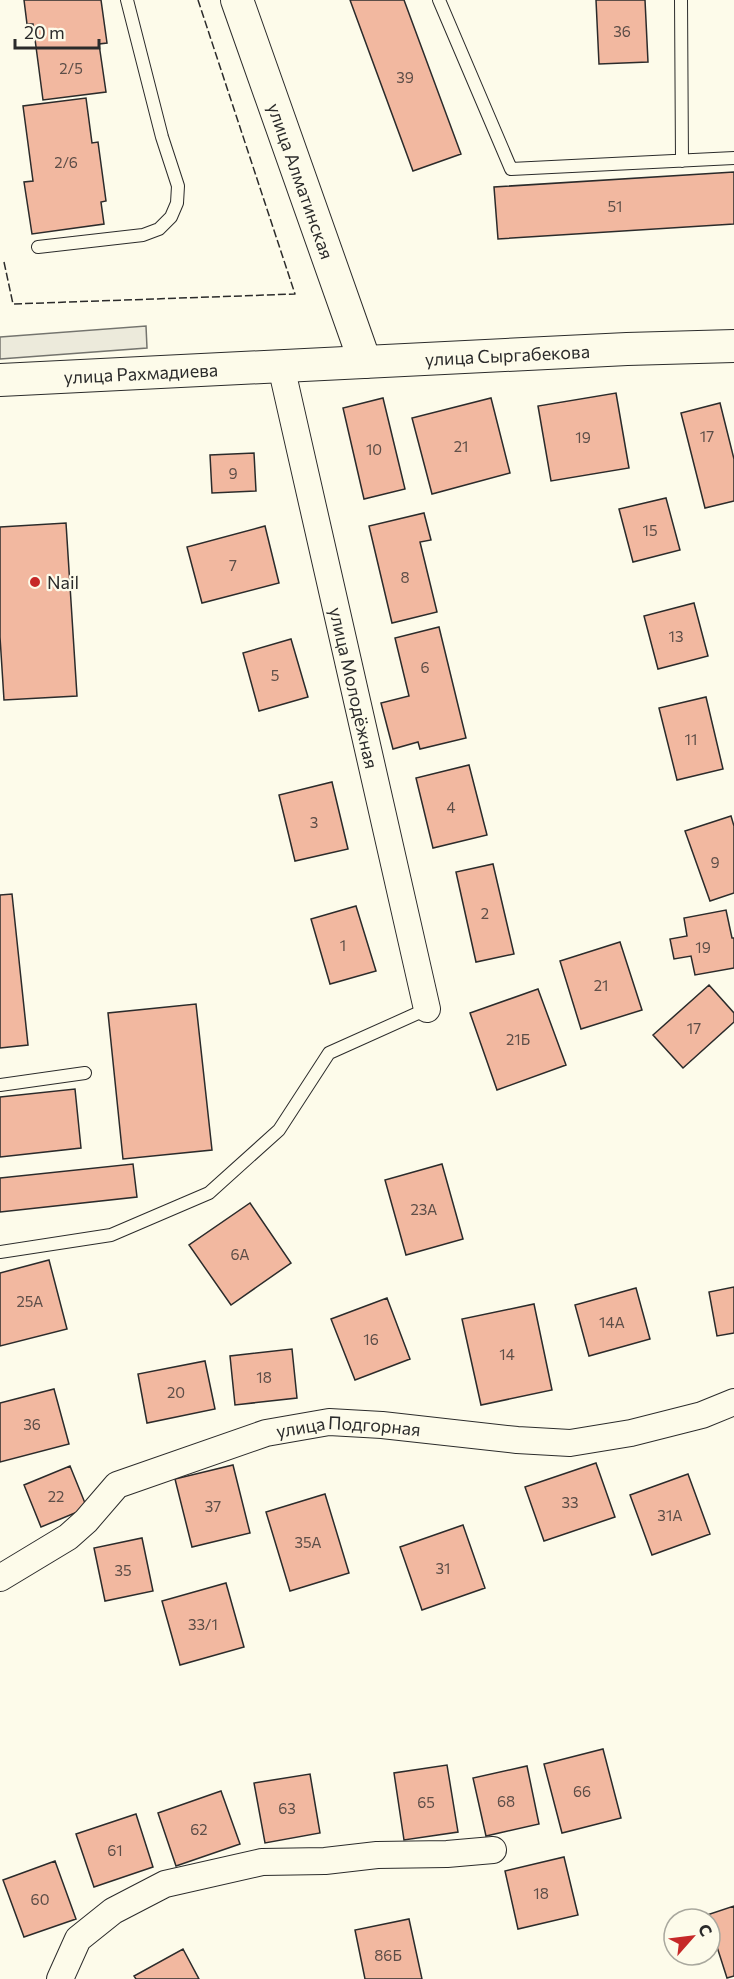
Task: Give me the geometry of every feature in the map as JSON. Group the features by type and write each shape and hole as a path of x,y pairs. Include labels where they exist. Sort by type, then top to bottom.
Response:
{"street":[{"name":"улица Алматинская","path":"237,0 365,362"},
{"name":"улица Сыргабекова","path":"281,366 734,346"},
{"name":"улица Рахмадиева","path":"0,380 281,366"},
{"name":"улица Молодёжная","path":"281,366 427,1009"},
{"name":"улица Подгорная","path":"0,1578 68,1537 86,1521 117,1485 266,1433 329,1422 570,1443 631,1433 702,1415 734,1402"},
{"path":"60,1979 78,1939 113,1911 165,1884 262,1862 325,1861 377,1855 447,1854 493,1850"}],"lane":[{"path":"38,247 143,235 166,224 175,210 178,186 162,137 127,0"},
{"path":"439,0 511,169 734,158"},
{"path":"681,0 682,160"},
{"path":"0,1252 111,1235 209,1193 279,1130 329,1053 427,1009"},
{"path":"0,1085 85,1073"}],"shaded area":[{"path":"146,326 147,348 0,359 0,337"}],"building":[{"path":"24,0 101,0 107,43 99,44 106,92 43,100 33,24 27,24"},
{"path":"350,0 404,0 461,154 413,171"},
{"path":"596,0 645,0 648,62 599,64"},
{"path":"86,98 92,143 98,142 106,201 101,202 104,224 32,234 24,182 33,181 23,106"},
{"path":"734,172 734,224 498,239 494,187"},
{"path":"616,393 629,468 551,481 538,406"},
{"path":"383,398 405,489 364,499 343,408"},
{"path":"491,398 510,473 432,494 412,418"},
{"path":"720,403 734,459 734,501 705,508 681,413"},
{"path":"254,453 256,491 212,493 210,455"},
{"path":"666,498 680,550 633,562 619,509"},
{"path":"424,513 431,540 420,542 437,612 392,623 369,526"},
{"name":"Nail","path":"66,523 77,696 4,700 0,637 0,527"},
{"path":"265,526 279,583 202,603 187,547"},
{"path":"694,603 708,656 658,669 644,616"},
{"path":"439,627 466,738 420,749 418,742 393,749 381,703 409,696 395,638"},
{"path":"291,639 308,697 259,711 243,653"},
{"path":"706,697 723,769 677,780 659,708"},
{"path":"469,765 487,835 433,848 416,778"},
{"path":"332,782 348,849 295,861 279,795"},
{"path":"731,816 734,826 734,893 710,901 685,831"},
{"path":"493,864 514,954 476,962 456,872"},
{"path":"12,894 28,1045 0,1048 0,895"},
{"path":"356,906 376,971 330,984 311,919"},
{"path":"726,910 732,938 734,938 734,968 695,975 691,956 674,959 670,939 687,936 684,918"},
{"path":"620,942 642,1010 581,1029 560,961"},
{"path":"709,985 734,1013 734,1022 683,1068 653,1035"},
{"path":"538,989 566,1065 497,1090 470,1013"},
{"path":"196,1004 212,1150 123,1159 108,1013"},
{"path":"75,1089 81,1148 0,1157 0,1097"},
{"path":"133,1164 137,1197 0,1212 0,1178"},
{"path":"442,1164 463,1239 406,1255 385,1180"},
{"path":"250,1203 291,1263 231,1305 189,1245"},
{"path":"49,1260 67,1329 0,1346 0,1273"},
{"path":"734,1287 734,1333 717,1336 709,1292"},
{"path":"636,1288 650,1339 589,1356 575,1305"},
{"path":"387,1298 410,1359 355,1380 331,1319"},
{"path":"534,1304 552,1390 481,1405 462,1319"},
{"path":"292,1349 297,1398 235,1405 230,1356"},
{"path":"205,1361 215,1409 147,1423 138,1374"},
{"path":"54,1389 69,1444 0,1462 0,1403"},
{"path":"596,1463 615,1517 544,1541 525,1487"},
{"path":"233,1465 250,1533 192,1547 175,1479"},
{"path":"70,1466 87,1508 41,1527 24,1485"},
{"path":"688,1474 710,1534 652,1555 630,1495"},
{"path":"325,1494 349,1573 290,1591 266,1512"},
{"path":"463,1525 485,1588 422,1610 400,1547"},
{"path":"142,1538 153,1591 105,1601 94,1548"},
{"path":"226,1583 244,1647 180,1665 162,1601"},
{"path":"603,1749 621,1818 562,1833 544,1764"},
{"path":"447,1765 458,1832 404,1840 394,1773"},
{"path":"527,1766 539,1824 486,1836 473,1778"},
{"path":"310,1774 320,1833 265,1843 254,1783"},
{"path":"221,1791 240,1844 176,1866 158,1813"},
{"path":"136,1814 153,1867 94,1887 76,1834"},
{"path":"564,1857 578,1915 518,1929 505,1871"},
{"path":"55,1861 76,1919 24,1937 3,1880"},
{"path":"734,1906 734,1976 727,1978 722,1962 722,1910"},
{"path":"409,1919 422,1979 365,1979 355,1930"},
{"path":"183,1949 199,1979 136,1979 134,1976"}],"fence":[{"path":"4,262 13,304 295,294 198,0"}],"place":[{"name":"Nail","path":"35,582"}]}
